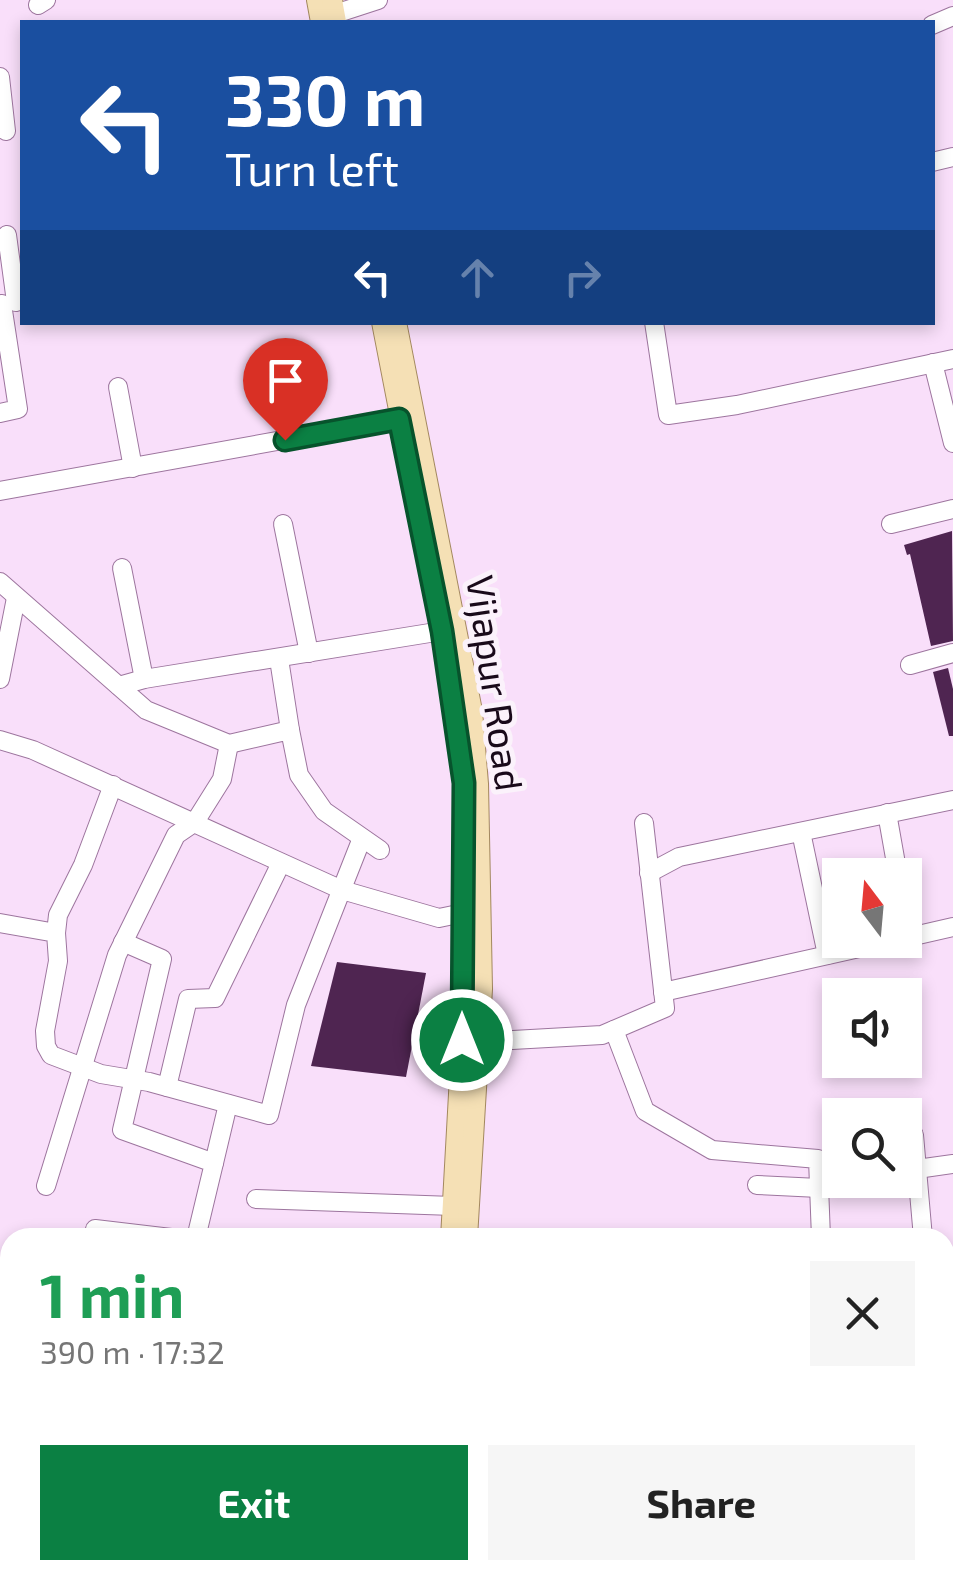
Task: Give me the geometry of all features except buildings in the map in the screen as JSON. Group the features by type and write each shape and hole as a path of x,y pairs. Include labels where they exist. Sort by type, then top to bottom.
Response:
{"main road":[{"path":"318,0 331,15"},
{"name":"Vijapur Road","path":"383,325 442,631 464,783 462,1040 452,1228"},
{"name":"Vijapur Road","path":"397,325 472,711 482,989 468,1228"}],"street":[{"path":"331,15 378,0"},
{"path":"0,77 10,131"},
{"path":"0,413 18,408 7,236"},
{"path":"654,325 668,415 738,405 953,359"},
{"path":"933,363 953,443"},
{"path":"118,388 132,468"},
{"path":"0,491 399,419"},
{"path":"891,524 953,509"},
{"path":"283,524 309,653"},
{"path":"122,568 144,679"},
{"path":"0,582 146,710 229,744 290,730"},
{"path":"0,679 16,598"},
{"path":"119,686 442,631"},
{"path":"910,664 953,653"},
{"path":"280,659 299,775 324,811 380,850"},
{"path":"0,740 113,785 342,890 439,918 463,912"},
{"path":"46,1186 117,955 176,836 195,822 222,779 229,744"},
{"path":"113,785 83,865 58,914 58,961 45,1031 46,1046 51,1054 101,1074 168,1087 270,1116 296,1004 362,838"},
{"path":"649,872 679,858 953,800"},
{"path":"887,813 895,858"},
{"path":"479,1042 602,1035 665,1008 644,823"},
{"path":"801,832 822,931"},
{"path":"168,1087 188,999 216,998 282,863"},
{"path":"0,912 0,922 56,934"},
{"path":"922,934 953,927"},
{"path":"124,942 162,960 122,1130 214,1163"},
{"path":"662,992 822,956"},
{"path":"614,1030 645,1112 712,1150 818,1159 821,1228"},
{"path":"198,1228 228,1104"},
{"path":"922,1168 953,1164"},
{"path":"757,1185 819,1188"},
{"path":"256,1198 453,1206"},
{"path":"920,1198 922,1228"}],"route":[{"path":"285,440 399,419 442,631 464,783 462,1040"}]}
